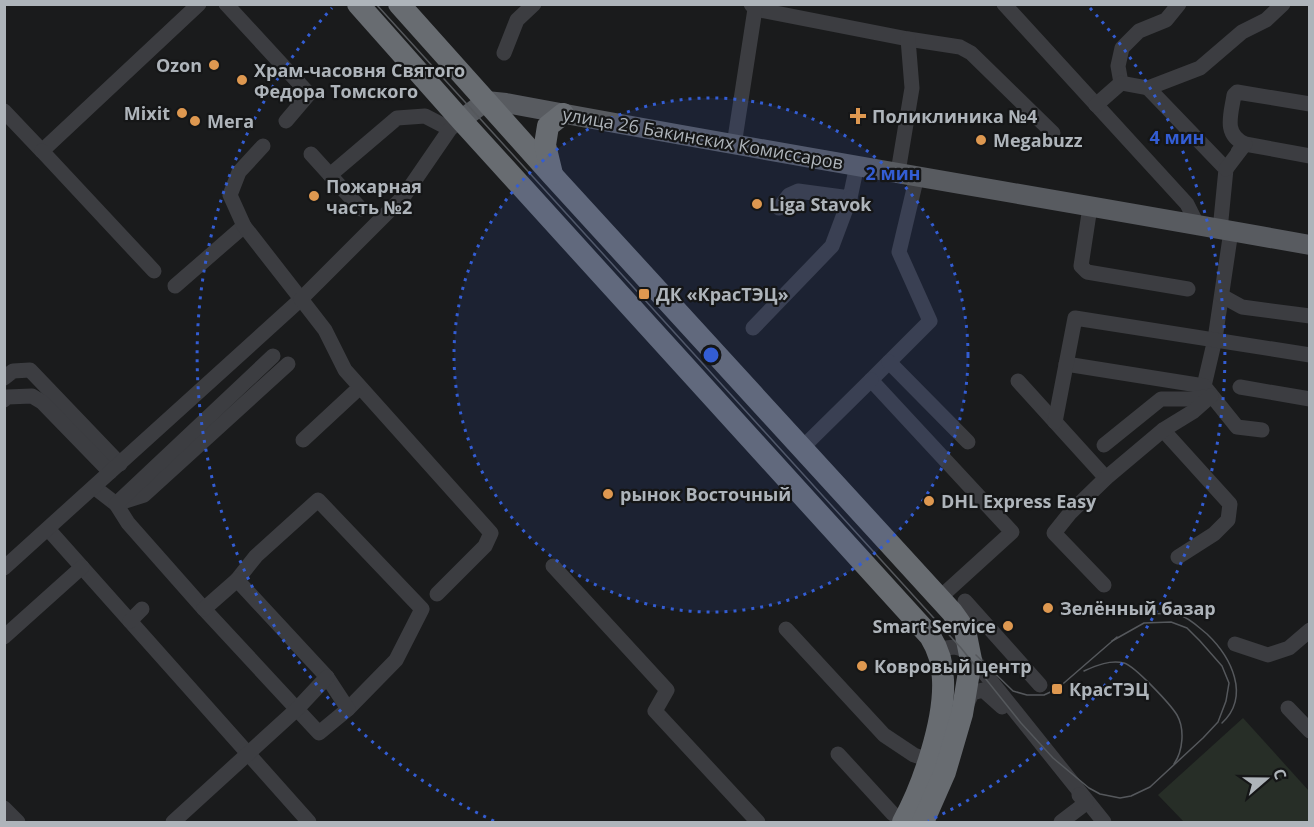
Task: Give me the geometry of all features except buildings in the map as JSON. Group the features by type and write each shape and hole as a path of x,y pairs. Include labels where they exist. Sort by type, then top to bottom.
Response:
{"highway":[{"path":"358,4 455,124 930,636 938,650 944,680 940,712 929,760 898,818"},
{"path":"399,4 832,481 955,599 965,630 962,714 945,772 922,822"},
{"path":"552,175 545,145 548,126 563,114"}],"main road":[{"path":"455,124 486,101"},
{"name":"улица 26 Бакинских Комиссаров","path":"486,101 1310,245"}],"street":[{"path":"42,151 199,4"},
{"path":"226,4 309,94 286,121"},
{"path":"504,53 517,20 534,4"},
{"path":"1004,4 1187,204 1198,226"},
{"path":"1121,83 1118,66 1122,48 1139,31 1166,20 1179,4"},
{"path":"1121,83 1148,88 1200,68 1242,32 1266,20 1283,4"},
{"path":"734,145 753,7 908,39 960,47 971,53 1053,133"},
{"path":"802,448 930,321 899,252 907,174 912,88 908,39"},
{"path":"1096,105 1121,83"},
{"path":"1148,88 1226,169"},
{"path":"1310,104 1237,92 1234,95 1229,125 1230,133 1245,144 1310,156"},
{"path":"4,111 154,271"},
{"path":"4,568 301,299 404,196 455,124 425,116 397,118 330,175"},
{"path":"1104,585 1054,532 1106,478 1163,430 1194,411 1207,391 1222,296 1226,169 1245,144"},
{"path":"263,146 239,172 230,195 244,226 326,330 345,370 359,388 491,533 485,546 437,594"},
{"path":"311,154 362,209"},
{"path":"753,328 832,246 850,198 857,165"},
{"path":"779,208 789,195 798,191 850,198"},
{"path":"1090,207 1081,266 1087,272 1188,289"},
{"path":"175,286 244,226"},
{"path":"1222,296 1242,307 1310,316"},
{"path":"1055,422 1075,318 1310,355"},
{"path":"116,504 273,356"},
{"path":"889,362 968,442"},
{"path":"116,504 144,495 288,364"},
{"path":"1066,364 1207,391 1237,427 1262,430"},
{"path":"4,378 13,371 30,370 115,468"},
{"path":"871,380 1011,532 955,599 1040,685"},
{"path":"1018,381 1106,478"},
{"path":"1240,387 1310,399"},
{"path":"303,440 359,388"},
{"path":"1104,445 1161,399 1192,399 1207,391"},
{"path":"4,400 7,397 32,396 42,402 115,468"},
{"path":"1163,430 1230,504 1228,520 1214,534 1178,557"},
{"path":"94,487 116,504 128,523 204,609 319,733 348,709 396,660 422,609 318,500 255,556 237,580 204,609"},
{"path":"48,529 309,822"},
{"path":"553,566 667,690 655,711 758,822"},
{"path":"4,637 82,567"},
{"path":"237,580 327,676 348,709"},
{"path":"130,621 142,609"},
{"path":"786,629 884,735 914,755 929,760"},
{"path":"1235,644 1268,655 1289,648 1310,630"},
{"path":"938,650 950,646 965,651 1053,758 1086,803"},
{"path":"173,822 297,708 327,676"},
{"path":"962,714 972,693 983,690 997,702 1056,772 1104,822"},
{"path":"1288,708 1310,731"},
{"path":"838,754 898,818"},
{"path":"1061,822 1086,803"},
{"path":"4,808 18,822"}],"shaded area":[{"path":"1243,718 1309,791 1309,822 1184,822 1158,795"}],"tram line":[{"path":"376,4 961,648 1021,723 1053,758 1089,788 1100,794 1120,798 1131,796 1150,787 1203,738 1218,722 1226,701 1229,683 1222,666 1200,641 1187,628 1171,622 1144,623 1112,641"},
{"path":"1148,615 1168,613 1184,617 1207,634 1224,654 1230,665 1236,689 1231,712 1222,723"},
{"path":"976,655 1013,691 1027,695 1044,695 1057,689 1117,637"},
{"path":"1084,671 1104,664 1124,663 1152,686 1180,721 1182,740 1174,764"}],"place":[{"name":"Ozon","path":"214,65"},
{"name":"Храм-часовня Святого Федора Томского","path":"242,80"},
{"name":"Mixit","path":"182,113"},
{"name":"Поликлиника №4","path":"858,116"},
{"name":"Мега","path":"195,121"},
{"name":"Megabuzz","path":"981,140"},
{"name":"Пожарная часть №2","path":"314,196"},
{"name":"Liga Stavok","path":"757,204"},
{"name":"ДК «КрасТЭЦ»","path":"644,294"},
{"name":"рынок Восточный","path":"608,494"},
{"name":"DHL Express Easy","path":"929,501"},
{"name":"Зелённый базар","path":"1048,608"},
{"name":"Smart Service","path":"1008,626"},
{"name":"Ковровый центр","path":"862,666"},
{"name":"КрасТЭЦ","path":"1057,689"}]}
